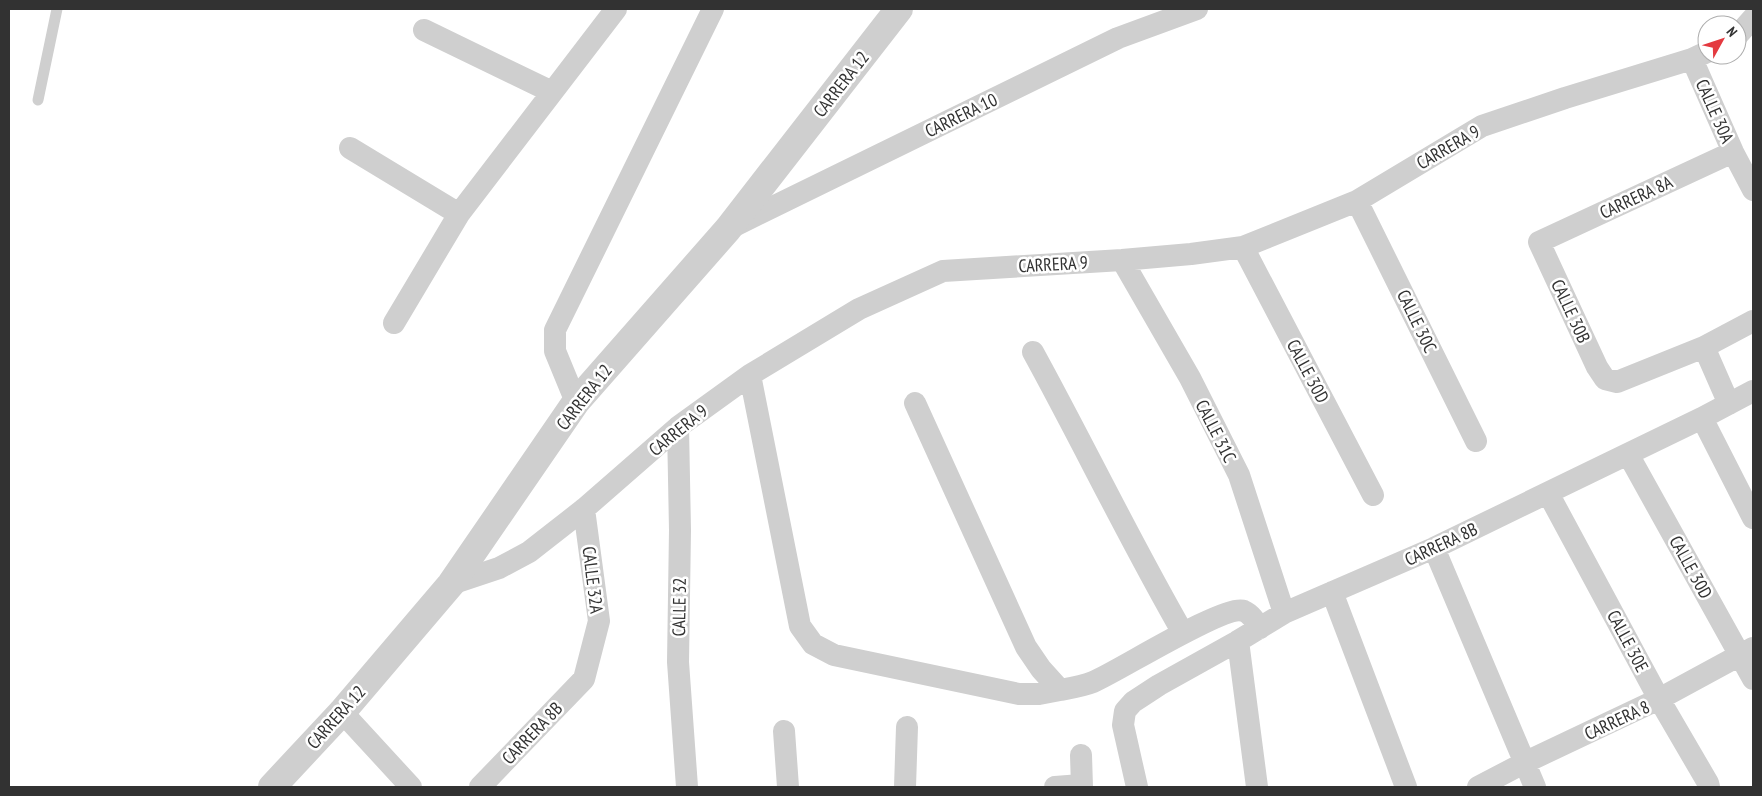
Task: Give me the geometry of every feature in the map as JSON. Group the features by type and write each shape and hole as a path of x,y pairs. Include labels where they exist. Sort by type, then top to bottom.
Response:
{"street":[{"path":"394,323 460,214 616,9"},
{"path":"576,402 555,351 555,330 713,9"},
{"name":"CARRERA 12","path":"272,787 342,712 451,584 576,402 728,229 899,9"},
{"path":"1118,38 1148,9"},
{"name":"CARRERA 10","path":"728,229 1118,38 1197,9"},
{"path":"424,30 552,92"},
{"name":"CARRERA 9","path":"451,584 499,568 529,552 584,509 678,427 750,375 859,309 943,271 1122,260 1244,247 1357,201 1482,126 1697,56"},
{"name":"CALLE 30A","path":"1703,65 1733,152 1753,190"},
{"path":"350,148 460,214"},
{"name":"CARRERA 8A","path":"1539,242 1733,152"},
{"name":"CALLE 30C","path":"1357,201 1476,441"},
{"name":"CALLE 30B","path":"1539,242 1597,367 1605,379 1616,382 1704,347"},
{"name":"CALLE 30D","path":"1244,247 1373,494"},
{"name":"CALLE 31C","path":"1122,260 1190,378 1239,475 1284,613"},
{"path":"1729,404 1704,347 1753,321"},
{"path":"1033,352 1183,633"},
{"path":"750,375 800,626 813,644 834,655 1020,694 1039,694 1092,682 1183,633 1232,611 1244,611 1252,617 1260,628"},
{"name":"CARRERA 8B","path":"1137,787 1123,725 1125,711 1133,702 1159,685 1284,613 1434,548 1702,418 1753,391"},
{"path":"915,403 1026,647 1041,669 1060,690"},
{"path":"1702,418 1753,518"},
{"name":"CALLE 32","path":"678,427 680,530 678,662 688,787"},
{"name":"CALLE 30D","path":"1628,454 1747,651 1753,679"},
{"name":"CALLE 30E","path":"1548,493 1659,699 1708,783 1708,787"},
{"name":"CALLE 32A","path":"584,509 599,621 584,679"},
{"path":"1434,548 1535,787"},
{"path":"1332,592 1406,787"},
{"path":"1238,641 1257,787"},
{"name":"CARRERA 8","path":"1478,787 1659,699 1747,651"},
{"name":"CARRERA 8B","path":"480,787 584,679"},
{"path":"342,712 410,787"},
{"path":"905,787 907,726"},
{"path":"784,732 788,787"},
{"path":"1055,787 1081,786 1081,755"}],"lane":[{"path":"38,100 57,9"}]}
